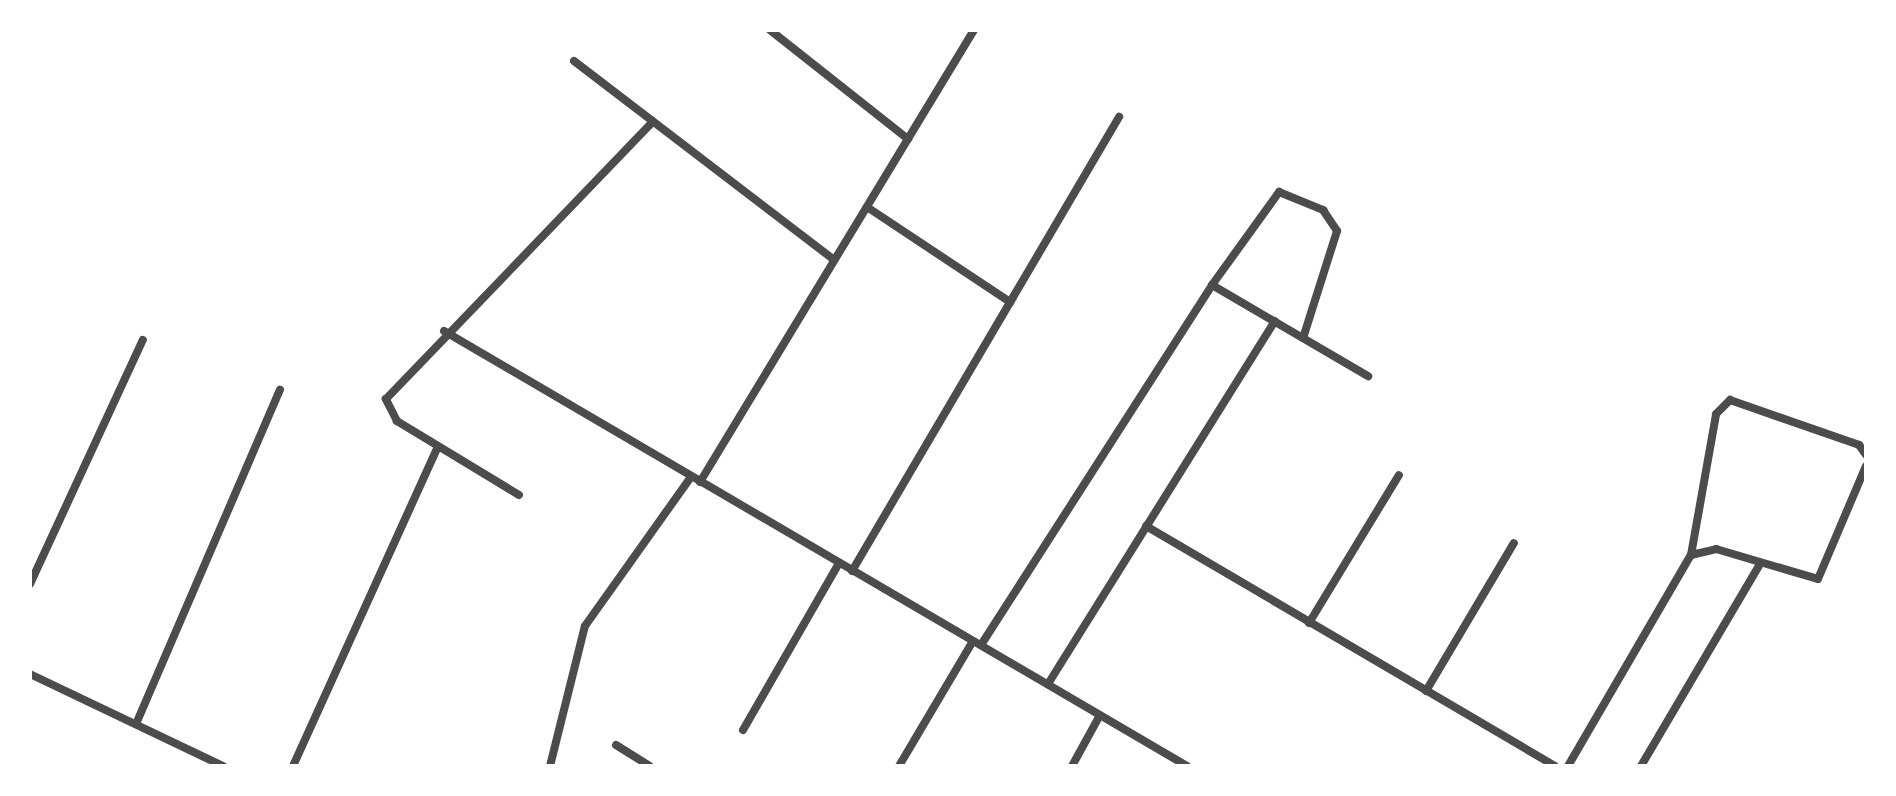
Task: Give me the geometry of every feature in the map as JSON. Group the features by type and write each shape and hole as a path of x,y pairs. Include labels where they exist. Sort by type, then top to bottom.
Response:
{"street":[{"path":"770,30 908,139"},
{"path":"700,482 974,30"},
{"path":"574,61 834,260"},
{"path":"852,571 1119,117"},
{"path":"519,495 397,421 386,399 444,331 653,122"},
{"path":"899,766 1270,198 1291,193 1323,210 1337,231 1303,338"},
{"path":"867,207 1010,302"},
{"path":"1212,285 1368,376"},
{"path":"1048,684 1275,321"},
{"path":"444,331 1187,766"},
{"path":"30,584 143,340"},
{"path":"136,724 280,390"},
{"path":"1568,766 1691,555 1716,414 1730,400 1859,445 1866,455"},
{"path":"293,766 438,446"},
{"path":"1691,555 1716,549 1818,579 1866,466"},
{"path":"1309,623 1399,475"},
{"path":"550,766 585,626 691,477"},
{"path":"1146,526 1555,766"},
{"path":"1426,691 1514,543"},
{"path":"743,730 839,563"},
{"path":"1641,766 1760,564"},
{"path":"30,674 223,766"},
{"path":"1072,766 1100,715"},
{"path":"616,745 650,766"}]}
